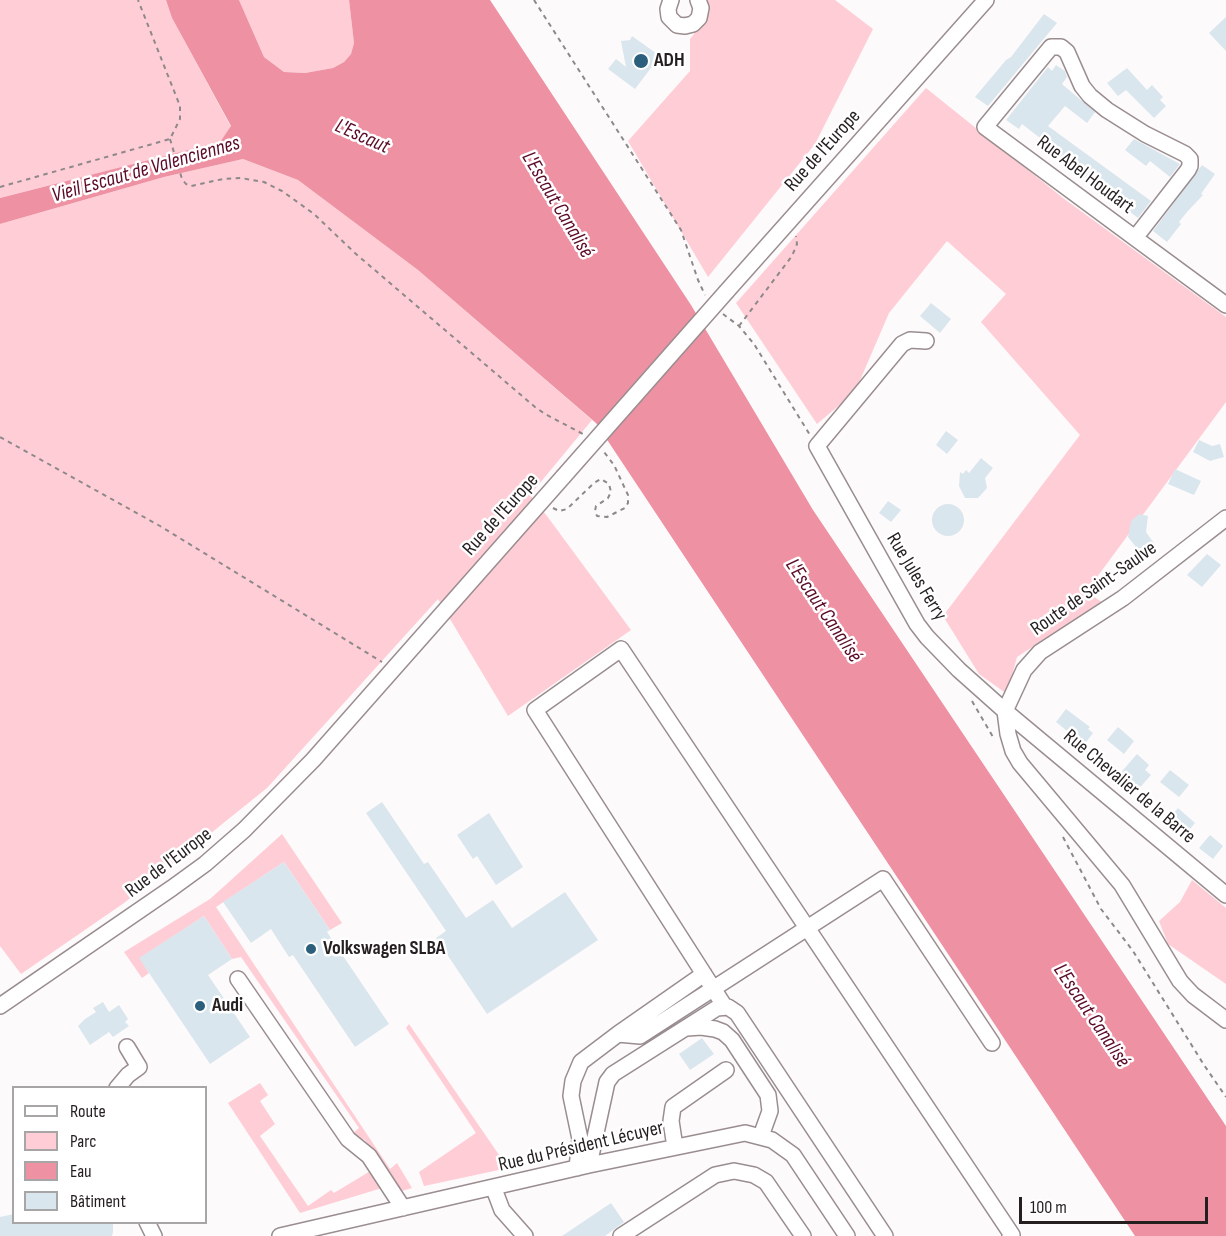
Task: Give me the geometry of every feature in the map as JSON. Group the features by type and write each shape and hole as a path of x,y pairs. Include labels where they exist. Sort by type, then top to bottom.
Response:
{"street":[{"path":"671,0 668,9 669,17 675,23 685,26 693,24 699,18 701,10 698,0"},
{"name":"Rue de l'Europe","path":"0,1006 172,888 225,847 293,782 986,0"},
{"name":"Rue Abel Houdart","path":"1058,46 1064,49 1080,82 1090,96 1122,120 1185,154 1190,159 1188,170 1135,238 985,127 1048,49 1058,46"},
{"path":"1135,238 1226,304"},
{"path":"817,446 902,344 910,340 926,341"},
{"name":"Rue Jules Ferry","path":"817,446 917,624 959,670 1005,711"},
{"name":"Route de Saint-Saulve","path":"1005,711 1024,670 1040,652 1123,598 1226,518"},
{"path":"725,1007 535,710 621,649 1012,1235 1010,1236"},
{"path":"1005,711 1008,734 1020,763 1122,885 1180,981 1193,995 1226,1020"},
{"name":"Rue Chevalier de la Barre","path":"1005,711 1226,895"},
{"path":"618,1034 640,1036 883,879 992,1043"},
{"path":"583,1167 572,1103 573,1081 578,1066 584,1058 704,974"},
{"path":"238,979 348,1139 369,1156 403,1208"},
{"path":"583,1167 607,1082 614,1074 717,1008 730,1008 737,1013 885,1236"},
{"path":"684,1029 696,1027 715,1029 732,1040 768,1095 770,1111 761,1136"},
{"path":"119,1086 138,1067 127,1047"},
{"path":"675,1147 670,1121 673,1107 678,1101 726,1070"},
{"name":"Rue du Président Lécuyer","path":"280,1236 740,1134 761,1136 777,1143 793,1155 847,1236"},
{"path":"626,1235 715,1175 734,1171 748,1173 766,1182 803,1236"},
{"path":"494,1188 502,1210 525,1236"}],"path":[{"path":"138,0 180,106 180,119 170,139 186,184 191,186 223,179 249,179 282,191 314,214 356,254 535,407 587,436"},
{"path":"534,0 681,230 698,280 706,296"},
{"path":"0,187 170,139"},
{"path":"739,326 795,252 798,240 794,232"},
{"path":"718,310 739,326 758,350 817,446"},
{"path":"0,437 159,526 393,669"},
{"path":"549,504 555,510 567,509 601,479 609,484 611,492 608,498 596,506 597,516 607,518 625,508 628,495 614,465 602,450"},
{"path":"970,699 997,744"},
{"path":"1061,834 1101,909 1133,951 1226,1097"}],"green space":[{"path":"0,0 166,0 172,18 231,127 219,143 0,198"},
{"path":"239,0 349,0 354,43 351,54 344,62 333,68 305,73 284,72 264,57"},
{"path":"705,0 835,0 873,29 815,144 708,277 628,141 690,71 690,39 705,20"},
{"path":"926,88 1063,198 1226,317 1226,402 1086,592 1102,602 1017,657 1007,694 979,674 943,616 1080,435 981,322 1006,294 947,241 889,313 855,392 817,424 736,303"},
{"path":"243,159 298,180 418,270 592,420 530,495 631,630 508,716 438,599 267,788 124,903 21,974 0,946 0,224 164,177"},
{"path":"282,834 342,923 330,930 284,862 216,907 390,1169 397,1163 412,1188 398,1192 365,1140 351,1135 359,1128 241,957 232,959 204,916 140,958 149,973 142,978 124,952 210,899"},
{"path":"1192,880 1226,908 1226,984 1168,944 1159,921 1180,902"},
{"path":"409,1024 508,1168 424,1186 419,1172 476,1133 406,1028"},
{"path":"260,1083 268,1095 260,1101 275,1124 260,1136 308,1206 331,1190 334,1193 372,1170 382,1188 300,1213 228,1103"}],"water":[{"path":"166,0 239,0 264,57 284,72 305,73 333,68 344,62 351,54 354,43 349,0 490,0 691,305 813,510 1226,1126 1226,1236 1135,1236 596,423 418,270 298,180 243,159 164,177 0,224 0,198 220,142 231,126 172,18"}],"building":[{"path":"1044,14 1057,23 988,106 975,97 1011,57"},
{"path":"1226,17 1226,51 1209,33"},
{"path":"632,36 660,56 635,89 608,69 616,59 626,67 621,41 630,40"},
{"path":"1056,65 1065,71 1067,77 1062,84 1095,112 1087,123 1065,106 1048,126 1151,201 1138,218 1037,142 1040,138 1022,124 1019,129 1006,120 1048,67 1052,71"},
{"path":"1127,68 1147,90 1152,85 1163,97 1160,100 1166,106 1154,118 1126,90 1118,96 1107,83"},
{"path":"1134,139 1180,164 1170,177 1150,161 1146,166 1125,150"},
{"path":"1202,165 1215,174 1201,194 1203,195 1179,222 1181,224 1167,242 1153,231"},
{"path":"931,303 951,319 940,333 920,316"},
{"path":"946,431 958,440 947,454 936,445"},
{"path":"1199,440 1212,446 1220,444 1224,457 1210,461 1193,452"},
{"path":"981,458 993,468 985,478 987,488 978,498 965,498 959,486 960,472 963,474 966,470 969,473"},
{"path":"1175,469 1201,481 1194,495 1168,484"},
{"path":"888,501 901,510 891,522 879,513"},
{"path":"948,504 959,509 964,520 959,531 948,536 937,531 932,520 937,509"},
{"path":"1139,514 1148,516 1146,532 1156,546 1143,556 1128,537 1131,521"},
{"path":"1207,554 1221,565 1202,587 1187,575"},
{"path":"1066,709 1090,727 1088,729 1093,733 1084,745 1056,722"},
{"path":"1118,727 1134,741 1124,754 1107,740"},
{"path":"1137,754 1149,765 1145,770 1151,775 1135,793 1117,777"},
{"path":"1170,770 1189,785 1179,797 1160,782"},
{"path":"382,802 424,864 428,862 466,918 493,900 512,928 565,892 598,940 487,1014 436,938 446,931 366,813"},
{"path":"1178,808 1195,823 1185,835 1168,820"},
{"path":"489,813 523,867 496,885 477,856 473,859 457,835"},
{"path":"1210,835 1223,846 1213,859 1199,848"},
{"name":"Volkswagen SLBA","path":"284,862 330,930 327,932 389,1024 355,1047 293,955 289,957 271,929 251,943 223,902"},
{"name":"Audi","path":"204,916 232,959 208,975 250,1037 210,1064 139,958"},
{"path":"103,1002 109,1012 119,1005 128,1019 125,1022 129,1026 113,1037 109,1032 90,1045 78,1026 96,1012 93,1008"},
{"path":"702,1038 714,1054 690,1070 679,1054"},
{"path":"611,1203 624,1222 605,1236 562,1236"},
{"path":"12,1214 12,1224 113,1224 113,1232 112,1236 0,1236 0,1217"}],"place":[{"name":"ADH","path":"641,61"},
{"name":"Volkswagen SLBA","path":"311,949"},
{"name":"Audi","path":"200,1006"}],"water label":[{"name":"L'Escaut","path":"362,137"},
{"name":"Vieil Escaut de Valenciennes","path":"146,170"},
{"name":"L'Escaut Canalisé","path":"557,205"},
{"name":"L'Escaut Canalisé","path":"823,611"},
{"name":"L'Escaut Canalisé","path":"1091,1016"}]}
